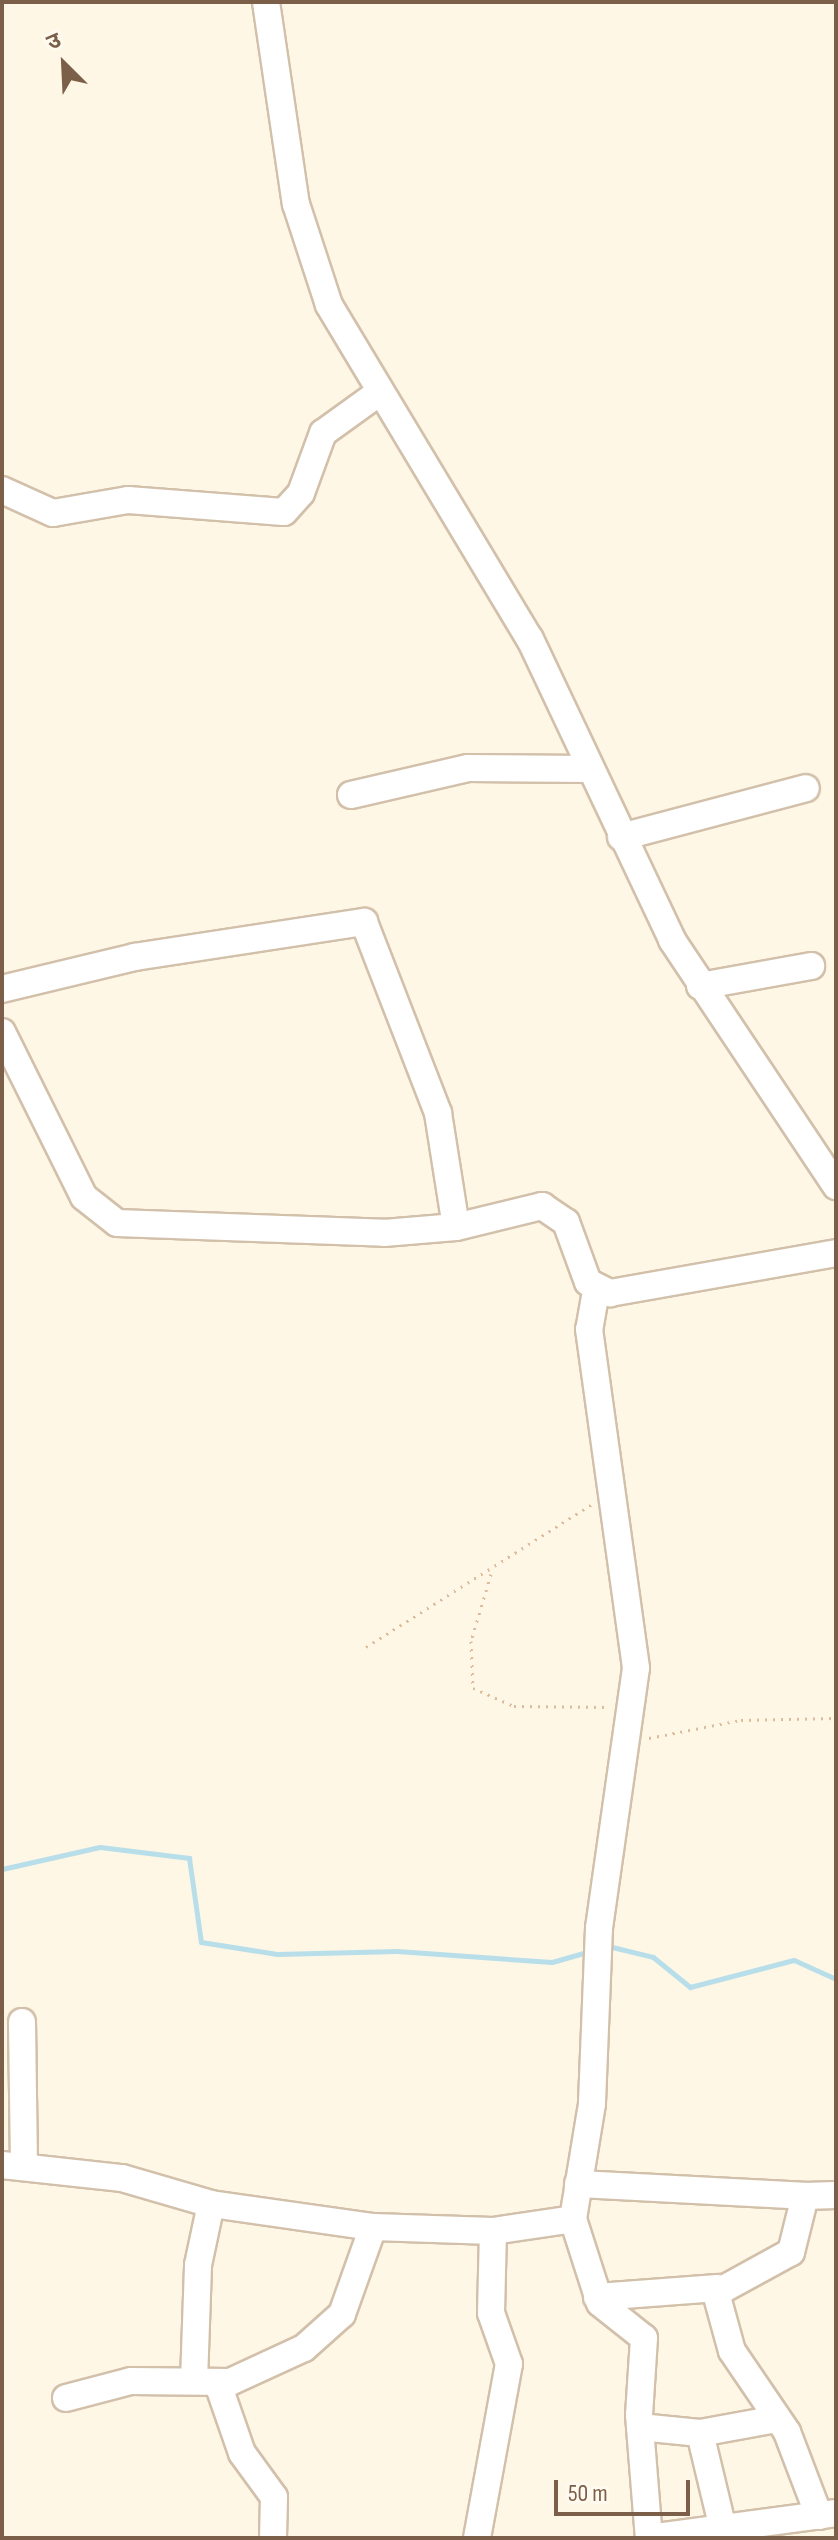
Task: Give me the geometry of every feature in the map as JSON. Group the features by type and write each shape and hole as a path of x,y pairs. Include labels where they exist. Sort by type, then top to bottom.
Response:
{"street":[{"path":"266,2 304,232 329,305 377,394 530,639 621,837 700,986 836,1186"},
{"path":"2,490 53,513 128,500 284,512 301,493 323,433 377,394"},
{"path":"351,795 468,768 588,769"},
{"path":"621,837 806,788"},
{"path":"2,989 135,957 364,922 438,1113 456,1227"},
{"path":"700,986 811,966"},
{"path":"2,1032 84,1197 117,1223 384,1233 456,1227 553,1208 596,1291 589,1329 633,1632 634,1705 599,1928 601,1957 592,2104 573,2219 597,2297 644,2338 640,2427 649,2538 827,2515 800,2458 732,2351 718,2288"},
{"path":"596,1291 632,1291 836,1253"},
{"path":"22,2022 13,2166 160,2185 211,2204 373,2227 493,2231 573,2219"},
{"path":"578,2184 836,2195"},
{"path":"597,2297 718,2288 791,2252 805,2196"},
{"path":"211,2204 198,2265 206,2382 242,2453 274,2497 273,2538"},
{"path":"66,2398 131,2381 206,2382 326,2332 353,2295 373,2227"},
{"path":"477,2538 509,2364 491,2313 493,2231"},
{"path":"640,2427 700,2433 777,2419"},
{"path":"700,2433 723,2529"}],"path":[{"path":"366,1647 491,1574 613,1488"},
{"path":"491,1574 467,1667 479,1694 558,1710 634,1705"},
{"path":"629,1740 741,1720 836,1718"}],"waterway":[{"path":"2,1869 100,1847 189,1858 201,1942 277,1954 397,1951 552,1962 590,1951"},
{"path":"608,1946 653,1957 690,1987 794,1960 836,1979"}]}
